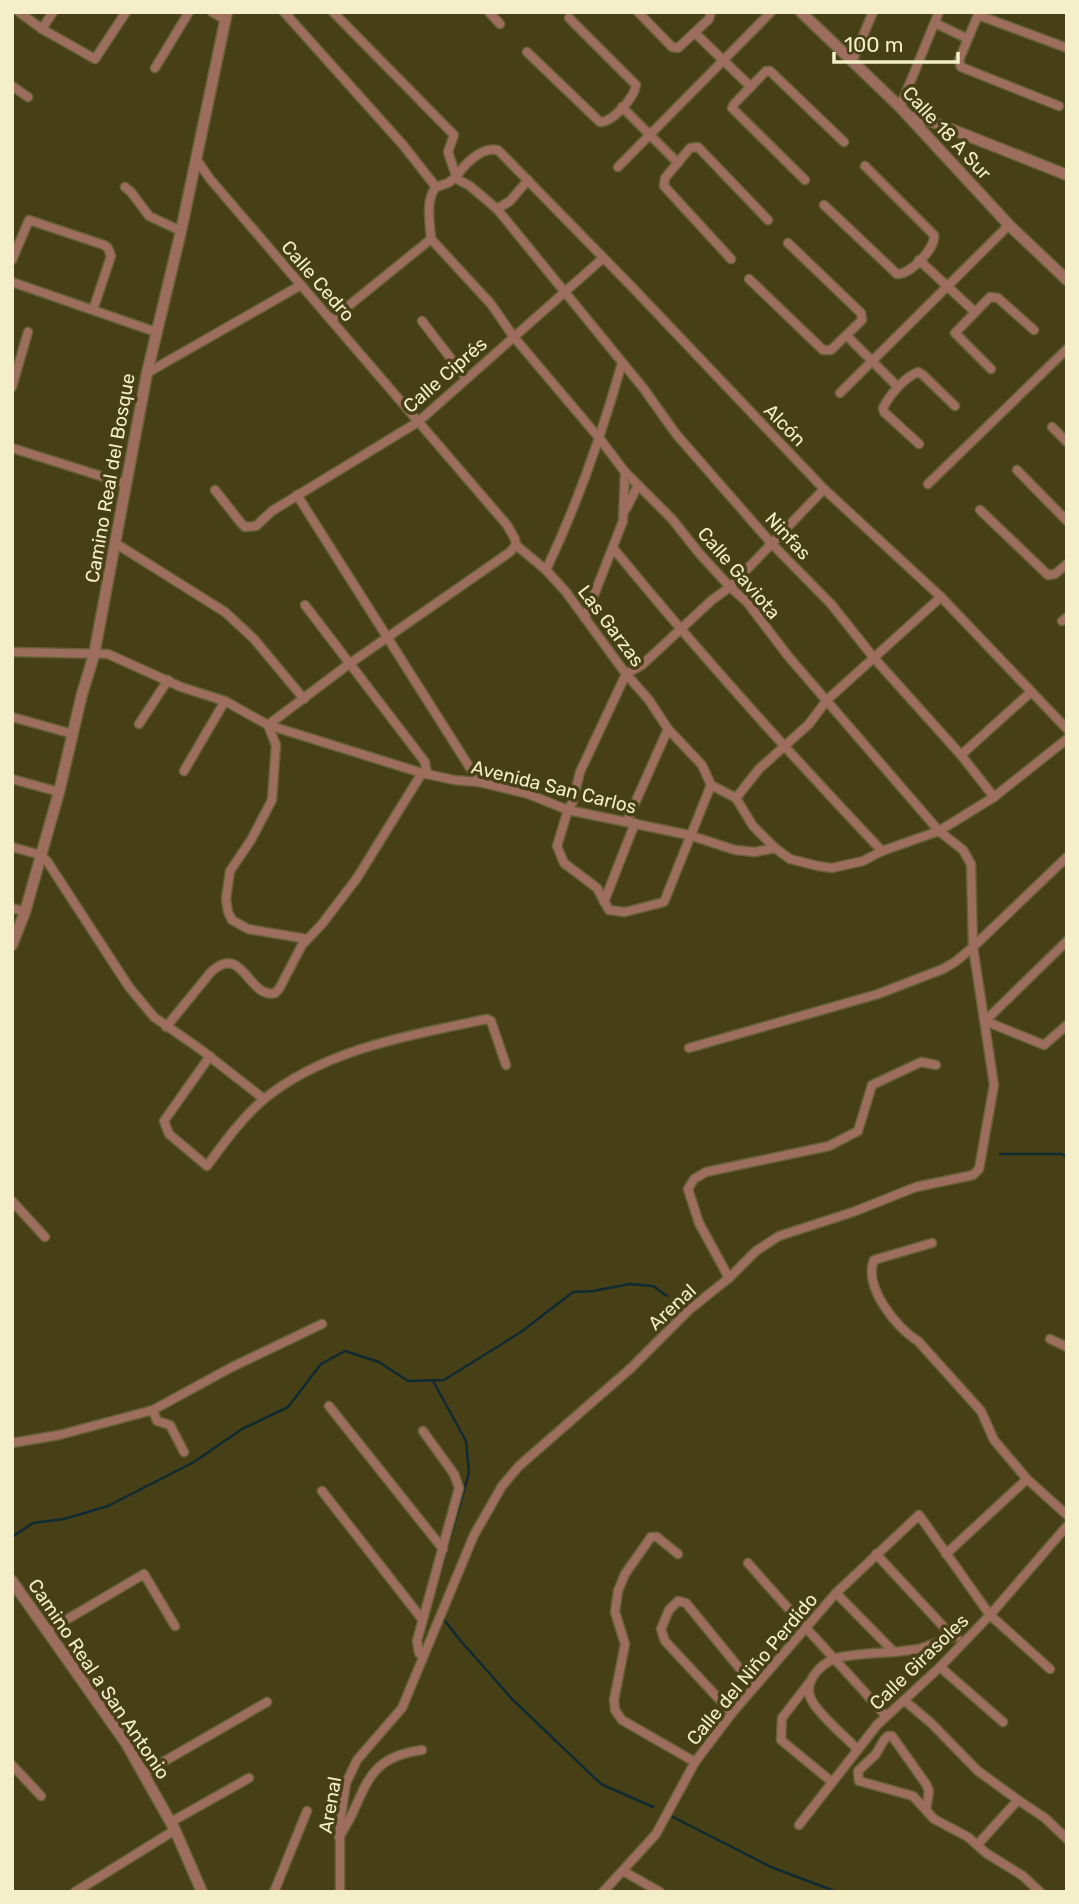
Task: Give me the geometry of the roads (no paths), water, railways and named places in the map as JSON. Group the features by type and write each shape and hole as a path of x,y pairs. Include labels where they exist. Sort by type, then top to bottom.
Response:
{"street":[{"path":"19,12 41,29 95,59 126,12"},
{"path":"41,29 53,12"},
{"path":"155,68 189,12"},
{"path":"212,12 226,16"},
{"path":"284,12 403,145 436,187"},
{"path":"331,320 431,239 429,206 432,191 455,177 448,152 454,135 333,12"},
{"path":"489,12 500,24"},
{"path":"638,12 672,47 680,48 710,18 710,12"},
{"path":"618,167 771,12"},
{"name":"Calle 18 A Sur","path":"801,12 900,107 1009,225 1067,280"},
{"path":"812,23 816,12"},
{"path":"852,62 873,12"},
{"path":"900,107 939,12"},
{"path":"1059,106 958,64 975,18 981,15 1067,48"},
{"name":"Camino Real del Bosque","path":"12,945 60,792 94,654 147,373 197,160 226,16"},
{"path":"527,52 600,122 607,122 635,92 636,85 569,18"},
{"path":"935,23 966,38"},
{"path":"695,33 751,87"},
{"path":"805,180 734,111 734,104 766,71 770,71 844,142"},
{"path":"12,86 28,97"},
{"path":"622,107 678,163"},
{"path":"908,116 933,122 1067,175"},
{"path":"731,259 664,186 664,178 690,148 698,147 768,220"},
{"name":"Alcón","path":"455,177 482,152 498,150 824,489 941,597 1067,729"},
{"name":"Calle Cedro","path":"197,160 210,179 418,422"},
{"path":"824,205 897,274 905,273 919,260 934,244 934,235 865,166"},
{"name":"Ninfas","path":"455,177 497,209 676,434 772,544 831,604 994,797"},
{"path":"497,209 510,201 528,180"},
{"path":"125,187 149,216 181,231"},
{"path":"12,260 29,220 104,245 111,256 93,310"},
{"path":"839,393 1009,225"},
{"name":"Calle Gaviota","path":"431,239 491,304 513,336 625,472 672,519 699,554 747,602 788,656 939,831"},
{"path":"749,279 823,350 831,351 862,320 861,313 788,243"},
{"name":"Calle Ciprés","path":"215,490 246,527 256,526 272,510 418,422 602,259"},
{"path":"919,260 975,312"},
{"path":"12,282 156,332"},
{"path":"147,373 301,285"},
{"path":"991,369 955,333 975,312 994,296 1034,330"},
{"path":"422,321 466,378"},
{"path":"12,387 28,332"},
{"path":"847,336 898,387"},
{"path":"928,484 1067,349"},
{"path":"546,570 572,515 580,487 600,439 622,363"},
{"path":"919,444 884,412 883,408 898,387 918,372 955,406"},
{"name":"Las Garzas","path":"418,422 507,525 516,539 516,545 546,570 585,618 626,674 649,700 668,729 702,765 711,785"},
{"path":"1052,427 1067,442"},
{"path":"12,448 126,484"},
{"path":"1017,470 1067,521"},
{"path":"625,472 625,512"},
{"path":"585,618 638,485"},
{"path":"824,489 730,587 712,600 642,665 626,674 580,772 557,846 560,856 572,871 597,888 609,910 619,913 664,902 711,785 736,798 753,826 775,848 797,862 832,868 863,860 939,831 994,797 1067,739"},
{"path":"297,495 479,782"},
{"path":"980,510 1048,575 1055,574 1067,564"},
{"path":"116,543 225,612 254,639 304,699"},
{"path":"307,939 248,929 232,920 228,912 226,899 230,871 251,840 272,800 276,745 268,725 349,664 510,552 516,545"},
{"path":"613,548 680,631 783,747 882,851"},
{"path":"736,798 759,769 809,724 827,700 941,597"},
{"path":"166,1027 211,972 220,965 236,965 262,992 275,993 285,981 307,939 357,878 425,773 425,762 305,605"},
{"name":"Avenida San Carlos","path":"12,652 114,656 225,701 268,725 425,773 479,782 536,796 568,810 689,835 743,852 775,848"},
{"path":"139,724 168,680"},
{"path":"961,755 1031,692"},
{"path":"184,771 225,701"},
{"path":"12,717 73,734"},
{"path":"604,902 631,822 668,729"},
{"path":"12,779 60,792"},
{"name":"Arenal","path":"340,1892 339,1837 346,1783 357,1760 402,1708 484,1515 508,1478 631,1368 689,1310 729,1279 756,1251 779,1236 853,1212 916,1187 973,1175 979,1169 994,1085 973,947 971,864 963,849 939,831"},
{"path":"12,847 41,855 129,987 154,1017 210,1056 264,1099"},
{"path":"689,1048 878,994 943,969 973,947 1067,857"},
{"path":"12,908 24,912"},
{"path":"1067,940 985,1021 1044,1045 1067,1025"},
{"path":"210,1056 164,1121 169,1134 207,1166 240,1123 264,1099 307,1070 413,1035 488,1018 506,1065"},
{"path":"729,1279 699,1223 688,1189 694,1179 706,1172 829,1146 858,1131 872,1085 922,1062 936,1065"},
{"path":"12,1201 45,1237"},
{"path":"932,1243 874,1260 871,1268 879,1294 893,1320 905,1334 918,1341 981,1411 993,1440 1027,1479 1067,1515"},
{"path":"12,1443 59,1435 153,1410 232,1367 322,1324"},
{"path":"1050,1339 1067,1347"},
{"path":"330,1406 443,1549"},
{"path":"153,1410 158,1421 170,1425 184,1452"},
{"path":"423,1431 457,1481 459,1495 422,1619 417,1648 423,1656"},
{"path":"1027,1479 946,1554 990,1615 1050,1669"},
{"path":"322,1491 422,1619"},
{"name":"Calle del Niño Perdido","path":"603,1892 656,1834 695,1762 732,1713 836,1593 919,1515 946,1554"},
{"name":"Calle Girasoles","path":"799,1825 886,1716 905,1701 990,1615 1067,1526"},
{"path":"678,1554 657,1537 651,1537 625,1574 618,1591 615,1612 625,1644 614,1700 615,1710 622,1720 695,1762"},
{"path":"876,1554 953,1637"},
{"path":"748,1563 886,1716"},
{"path":"48,1630 144,1574 175,1626"},
{"name":"Camino Real a San Antonio","path":"12,1581 144,1773 173,1826 202,1892"},
{"path":"836,1593 894,1652"},
{"path":"732,1713 665,1641 661,1629 673,1604 678,1601 686,1603 754,1686"},
{"path":"832,1782 781,1740 782,1718 814,1675 835,1658 919,1650 953,1637 967,1637"},
{"path":"940,1667 1003,1722"},
{"path":"809,1683 808,1692 813,1703 857,1749"},
{"path":"905,1701 931,1723 978,1771 1045,1818 1067,1839"},
{"path":"144,1773 267,1702"},
{"path":"926,1810 929,1791 926,1784 892,1736 888,1736 876,1754 858,1771 859,1781 913,1796 934,1819 978,1844 986,1853 1023,1876 1040,1892"},
{"path":"339,1837 350,1822 373,1771 401,1753 422,1750"},
{"path":"12,1765 41,1796"},
{"path":"75,1892 248,1778"},
{"path":"978,1844 1018,1800"},
{"path":"274,1892 307,1811"},
{"path":"623,1871 660,1892"}],"waterway":[{"path":"1000,1154 1062,1154 1067,1157"},
{"path":"12,1537 33,1523 64,1519 108,1506 194,1462 242,1429 288,1407 321,1364 345,1351 379,1362 408,1381 444,1380 521,1332 573,1292 630,1284 653,1286 667,1296"},
{"path":"433,1381 466,1441 469,1473 439,1577"},
{"path":"442,1617 512,1699 601,1784 653,1807"},
{"path":"669,1815 771,1867 837,1892"}]}
